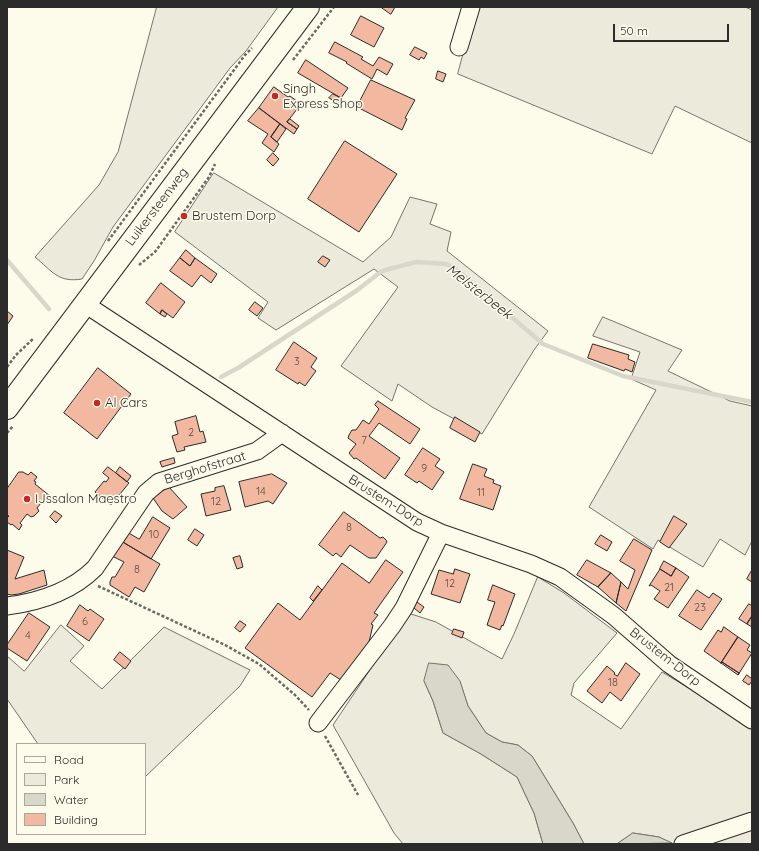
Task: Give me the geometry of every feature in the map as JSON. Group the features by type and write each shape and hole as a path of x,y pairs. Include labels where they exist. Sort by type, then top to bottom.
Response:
{"main road":[{"name":"Luikersteenweg","path":"7,408 308,7"}],"street":[{"path":"459,47 471,7"},
{"name":"Brustem-Dorp","path":"85,304 417,522 441,533 531,564 560,577 614,616 670,664 752,720"},
{"name":"Berghofstraat","path":"7,606 31,601 60,592 85,578 95,568 146,493 159,482 257,451 282,433"},
{"path":"318,723 400,614 441,533"},
{"path":"683,844 752,821"}],"path":[{"path":"85,578 102,589 225,645 259,664 295,695 318,723 358,796"}],"green space":[{"path":"157,7 278,7 246,51 230,68 113,227 82,279 74,280 61,277 56,275 35,257 99,185 118,152"},
{"path":"476,7 745,7 752,10 752,143 675,106 652,154 458,74"},
{"path":"214,173 363,262 391,237 410,197 437,204 430,224 451,232 447,251 548,331 534,350 482,434 432,407 398,384 392,401 341,366 398,287 374,269 276,330 258,318 268,302 175,232"},
{"path":"603,317 682,350 668,371 730,401 752,406 752,541 745,555 720,539 703,567 658,540 653,549 589,507 656,390 631,379 640,352 593,336"},
{"path":"538,577 564,593 617,633 574,683 571,695 621,729 662,672 752,726 752,844 673,844 659,837 633,833 617,844 584,844 573,823 532,756 518,745 502,742 486,733 468,706 460,682 424,681 433,701 443,733 481,754 517,777 534,813 543,844 403,844 394,833 333,725 408,613 436,622 502,659"},
{"path":"61,625 84,646 70,661 102,689 164,627 250,670 240,686 146,776 146,743 37,743 7,699 7,656 24,671"}],"water":[{"path":"429,663 448,665 460,681 468,706 486,733 502,742 518,745 532,756 573,823 584,844 543,844 534,813 517,777 481,754 443,733 433,701 424,681"},
{"path":"633,833 659,837 672,843 617,844"}],"building":[{"path":"381,7 395,7 391,14"},
{"path":"361,16 384,28 374,47 351,35"},
{"path":"335,42 363,57 361,59 373,66 379,57 393,64 387,75 377,69 372,79 346,63 347,62 329,53"},
{"path":"415,47 427,53 424,59 421,57 419,60 410,55"},
{"path":"306,60 348,88 341,98 298,73"},
{"path":"438,71 446,74 443,82 436,79"},
{"path":"371,80 415,100 405,118 407,119 402,130 357,107"},
{"path":"274,87 301,104 287,122 297,129 294,134 259,108"},
{"path":"333,94 341,98 338,103 329,98"},
{"path":"259,108 280,124 271,137 279,144 274,152 262,143 268,134 248,121"},
{"path":"290,119 299,126 297,129 287,122"},
{"path":"280,124 286,129 277,142 271,137"},
{"path":"345,141 397,174 359,232 308,199"},
{"path":"273,153 279,159 273,166 267,160"},
{"path":"186,250 195,258 190,266 180,258"},
{"path":"323,256 330,260 325,267 318,262"},
{"path":"180,258 190,266 195,258 217,274 211,283 201,275 192,287 170,271"},
{"path":"161,283 185,302 173,318 162,310 160,314 146,303"},
{"path":"255,302 263,308 257,316 249,310"},
{"path":"162,310 167,314 165,317 160,314"},
{"path":"7,311 13,316 7,325"},
{"path":"294,342 317,358 311,367 316,371 305,386 299,382 298,384 276,370"},
{"path":"593,344 629,355 628,359 635,362 632,372 625,369 624,371 588,358"},
{"name":"Al Cars","path":"98,368 131,394 97,439 64,413"},
{"path":"378,401 420,429 410,444 379,423 369,436 400,458 385,479 356,458 354,459 349,453 356,444 348,438 349,435 352,430 356,430 363,420 369,424 379,409 375,405"},
{"path":"196,416 200,432 203,431 206,442 184,447 185,450 177,452 172,436 178,434 175,422"},
{"path":"455,417 480,432 475,442 450,428"},
{"path":"423,448 440,459 435,466 444,472 432,490 419,481 417,483 405,475"},
{"path":"174,458 175,463 162,467 160,462"},
{"path":"473,464 487,469 484,476 494,480 493,483 501,486 493,510 460,499"},
{"path":"108,467 129,483 111,505 95,492 104,481 106,482 109,478 103,473"},
{"path":"120,467 131,476 127,482 116,473"},
{"name":"IJssalon Maestro","path":"19,472 23,472 28,475 31,472 37,477 34,481 36,482 35,484 50,496 37,508 39,511 34,516 31,517 27,514 20,523 22,525 19,530 7,522 7,518 9,516 7,515 7,489"},
{"path":"272,474 287,483 273,504 268,501 245,507 239,482"},
{"path":"224,486 231,510 206,516 201,494 215,491 215,488"},
{"path":"169,487 187,507 173,519 162,511 153,498"},
{"path":"55,511 62,516 56,523 50,517"},
{"path":"344,512 380,538 383,537 386,540 387,542 376,558 369,558 350,545 341,557 336,553 333,556 319,545"},
{"path":"674,516 687,524 669,548 660,542"},
{"path":"153,517 170,528 151,559 121,541 127,532 139,539"},
{"path":"195,529 204,535 197,546 188,540"},
{"path":"601,535 612,542 607,551 595,544"},
{"path":"634,539 652,550 626,611 616,603 621,582 628,589 635,570 620,561"},
{"path":"121,541 160,564 144,592 135,587 129,597 110,585 112,577 115,577 124,562 112,556"},
{"path":"7,550 24,557 15,579 44,570 47,585 19,594 7,594"},
{"path":"240,556 243,567 237,569 233,558"},
{"path":"386,560 403,572 374,613 378,615 371,624 373,625 369,642 341,680 330,673 312,697 245,648 278,603 300,620 342,563 369,583"},
{"path":"587,560 611,573 598,587 577,575"},
{"path":"664,561 676,568 671,576 660,569"},
{"path":"676,568 689,577 668,608 654,599 660,591 651,585 649,586 660,569 671,576"},
{"path":"455,569 470,574 460,603 431,594 439,570 453,574"},
{"path":"752,570 752,582 747,579"},
{"path":"611,573 621,582 616,603 598,587"},
{"path":"493,585 515,594 503,626 502,625 500,630 487,625 495,602 488,600"},
{"path":"318,586 322,590 313,601 310,598"},
{"path":"697,590 709,598 713,593 722,599 701,630 679,616"},
{"path":"417,602 424,607 420,613 414,608"},
{"path":"749,604 752,606 752,616 747,624 739,619"},
{"path":"80,605 88,611 90,609 104,619 89,641 67,626"},
{"path":"29,613 50,627 27,661 7,648 7,645"},
{"path":"752,616 752,627 747,624"},
{"path":"240,621 246,625 240,632 235,628"},
{"path":"724,627 738,637 721,663 704,651 718,630 721,632"},
{"path":"454,629 464,632 462,638 452,634"},
{"path":"738,637 750,645 747,650 752,653 738,675 739,673 722,662 721,663"},
{"path":"120,652 131,661 125,669 114,660"},
{"path":"722,662 739,673 738,675 721,663"},
{"path":"626,663 640,674 621,701 610,692 602,703 587,691 607,666 617,676"},
{"path":"747,675 752,679 749,685 743,681"}],"waterway":[{"name":"Melsterbeek","path":"7,260 49,309"},
{"name":"Melsterbeek","path":"221,377 238,368 356,291 382,271 416,262 447,264 462,274 543,344 623,376 752,402"}],"place":[{"name":"Singh Express Shop","path":"275,96"},
{"name":"Brustem Dorp","path":"184,216"},
{"name":"Al Cars","path":"97,403"},
{"name":"IJssalon Maestro","path":"27,499"}]}
